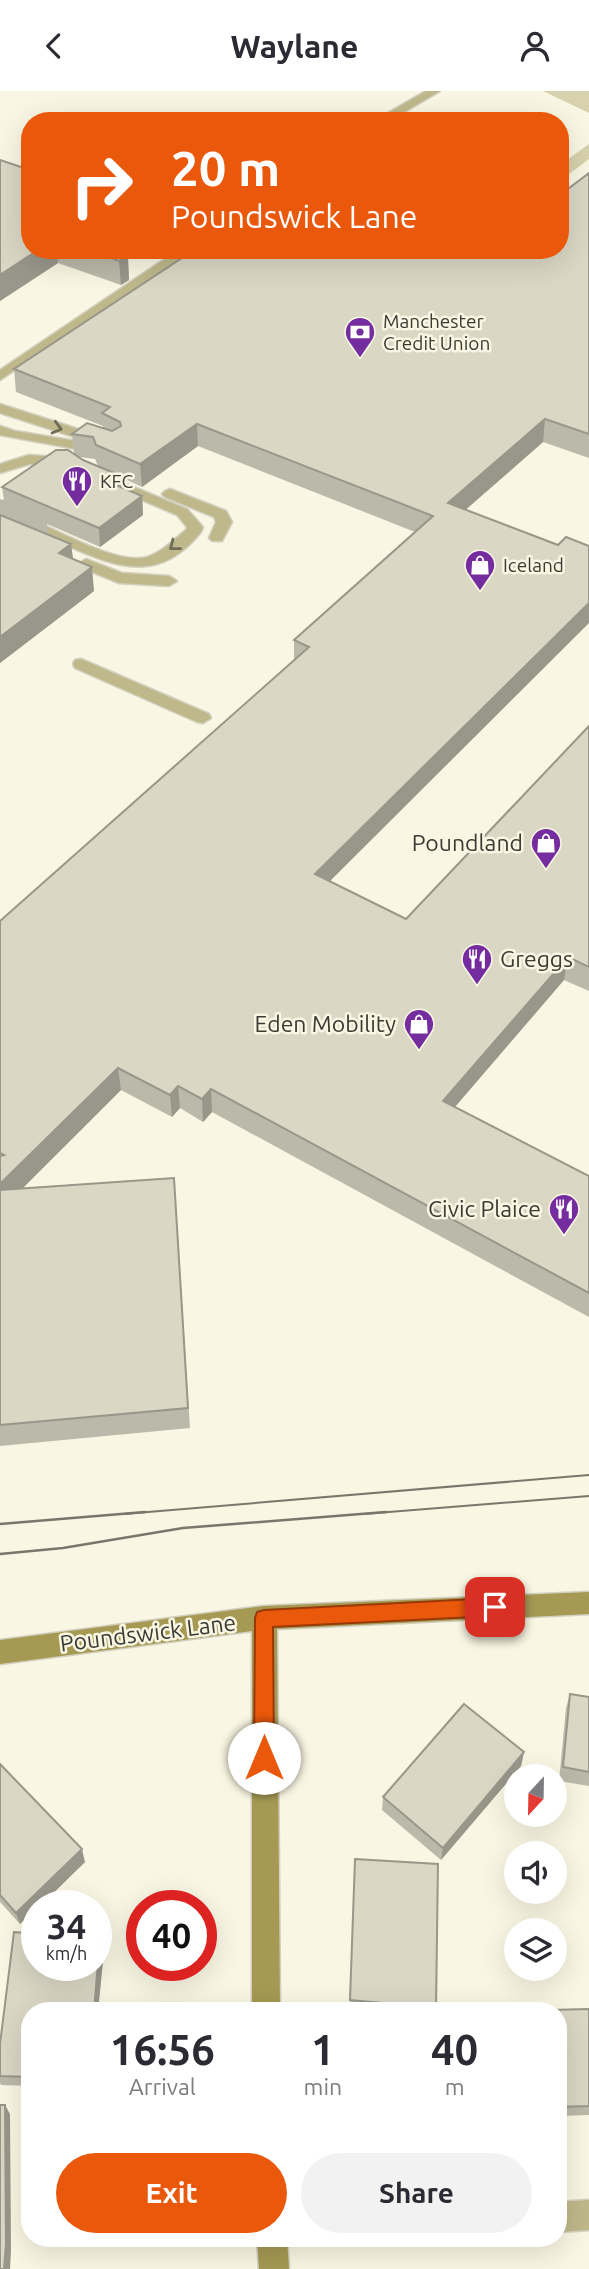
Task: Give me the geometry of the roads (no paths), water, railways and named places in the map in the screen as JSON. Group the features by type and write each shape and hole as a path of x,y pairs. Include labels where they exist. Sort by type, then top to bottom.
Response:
{"street":[{"path":"396,112 434,91"},
{"path":"0,376 174,259"},
{"path":"0,408 55,428 88,435 114,447 83,446 11,435 0,430"},
{"path":"0,469 29,459 54,459 84,468 171,505 191,519 195,527 193,532 153,562 142,565 111,559 0,512"},
{"path":"84,468 108,469 221,515 224,522 217,538"},
{"path":"0,529 119,578 169,581"},
{"path":"81,664 204,718"},
{"name":"Poundswick Lane","path":"0,1652 264,1618 589,1603"},
{"path":"264,1618 266,2002"},
{"path":"567,2216 589,2215"},
{"path":"273,2247 274,2269"}],"tram line":[{"path":"124,1514 589,1475"},
{"path":"364,1514 589,1496"},
{"path":"0,1524 145,1512"},
{"path":"0,1554 63,1548 183,1528 386,1512"}],"place":[{"name":"Manchester Credit Union","path":"360,359"},
{"name":"KFC","path":"77,508"},
{"name":"Iceland","path":"480,592"},
{"name":"Poundland","path":"546,870"},
{"name":"Greggs","path":"477,986"},
{"name":"Eden Mobility","path":"419,1051"},
{"name":"Civic Plaice","path":"564,1236"}]}
